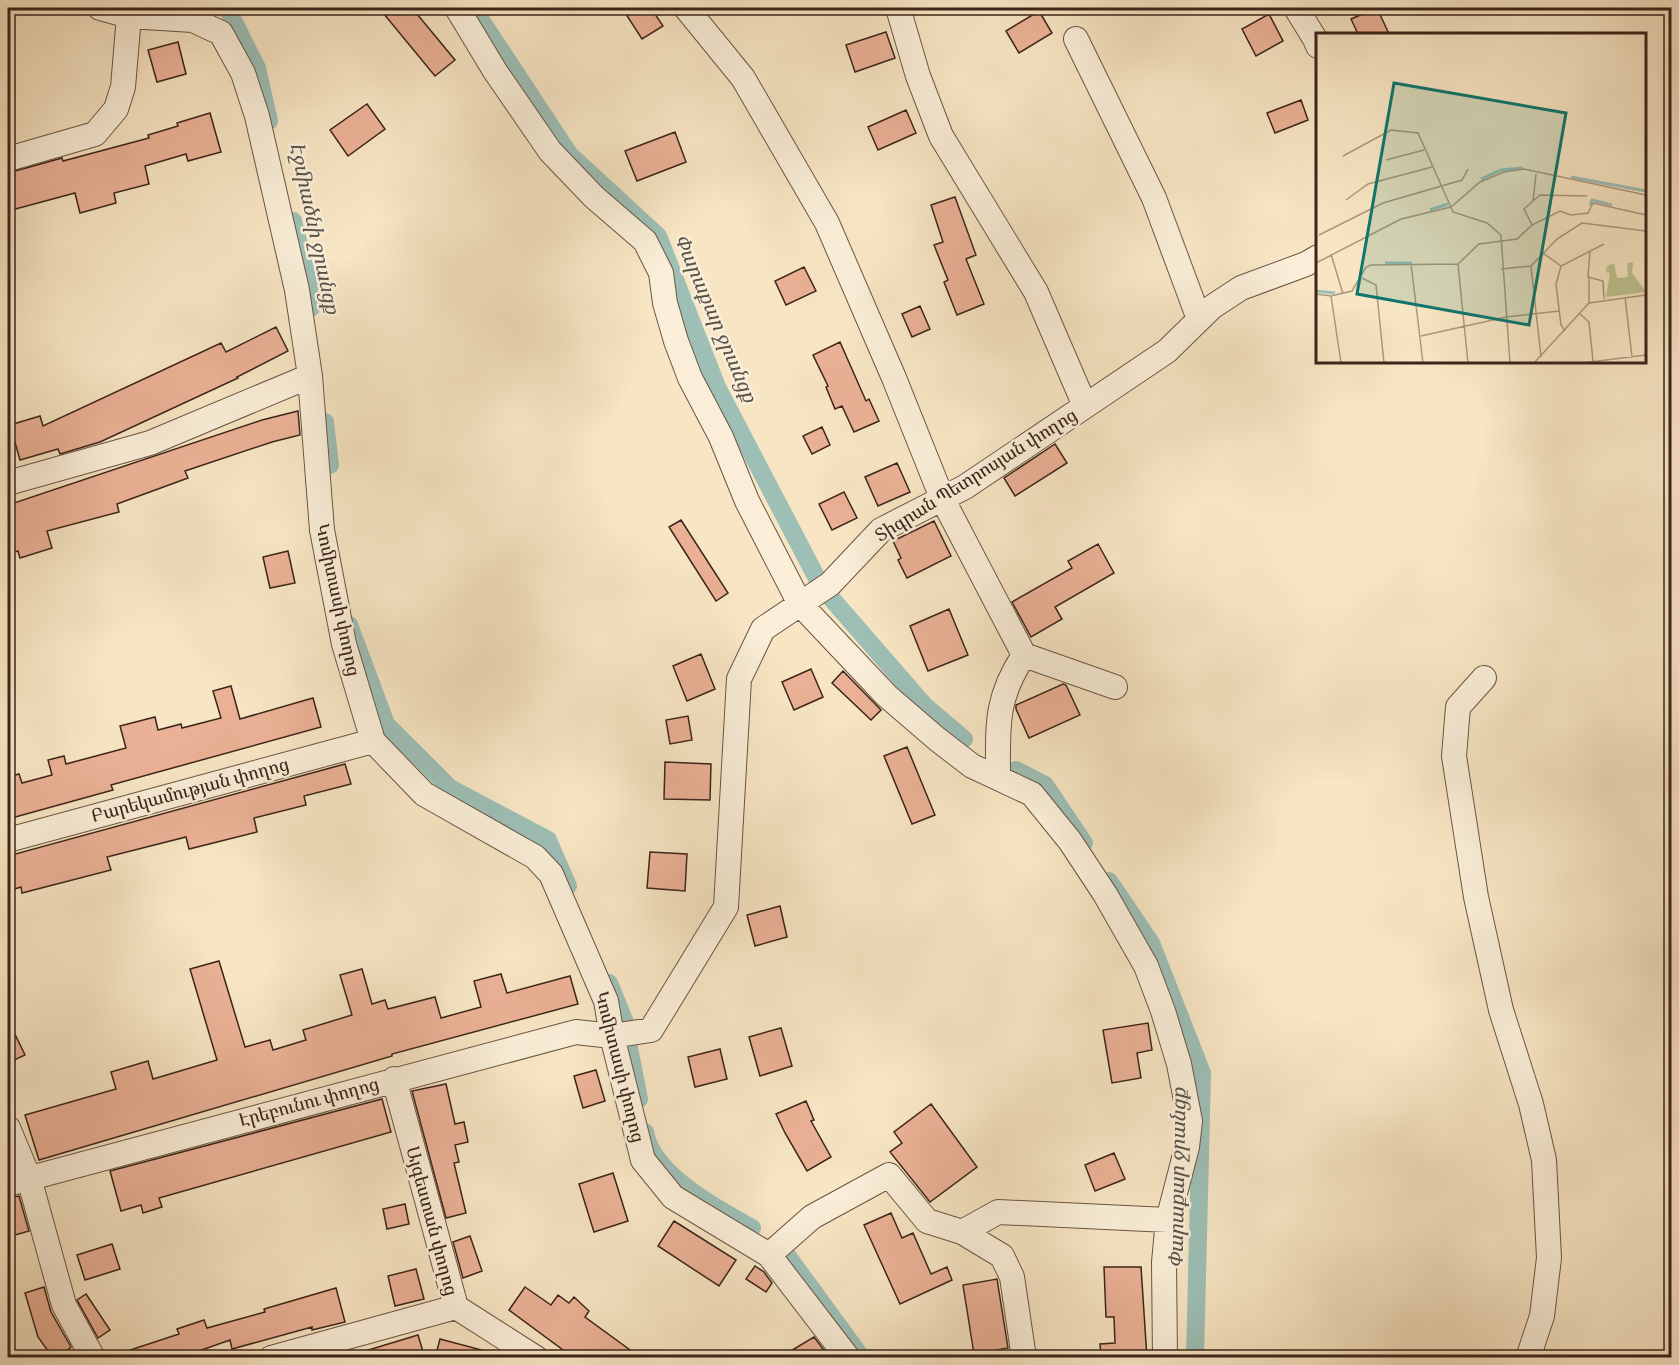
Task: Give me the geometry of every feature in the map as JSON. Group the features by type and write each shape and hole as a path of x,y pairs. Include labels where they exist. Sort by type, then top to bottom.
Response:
{"street":[{"name":"Կոմիտասի փողոց","path":"100,8 129,16 193,20 221,33 243,72 257,116 297,290 310,376 322,530 344,644 373,741 424,794 535,857 551,874 606,1001 612,1036 644,1160 673,1197 769,1255 848,1358"},
{"path":"457,8 495,71 550,151 594,197 645,241 661,273 665,303 690,378 721,437 747,501 800,604 887,696 928,732 972,766 998,776 1032,794 1071,842 1105,894 1146,966 1179,1064 1190,1121 1187,1147 1168,1221 1164,1262 1165,1358"},
{"path":"686,8 743,78 827,223 894,378 942,498 1024,655 1115,687"},
{"path":"898,8 918,76 941,136 1036,292 1084,406"},
{"path":"1296,8 1316,39"},
{"path":"8,159 95,134 116,109 123,87 129,16"},
{"path":"1076,39 1154,198 1199,319"},
{"name":"Տիգրան Պետրոսյան փողոց","path":"612,1036 651,1030 726,907 739,679 763,629 830,584 881,530 964,487 1167,351 1212,307 1241,288 1306,264 1316,258"},
{"path":"8,483 150,443 310,376"},
{"path":"998,776 998,726 1001,703 1010,676 1024,655"},
{"path":"1484,678 1458,707 1454,756 1476,897 1501,1010 1531,1104 1544,1160 1549,1258 1542,1316 1528,1358"},
{"name":"Բարեկամության փողոց","path":"8,840 373,741"},
{"name":"Էրեբունու փողոց","path":"19,1181 576,1032 612,1036"},
{"name":"Այգեստան փողոց","path":"394,1079 456,1307 536,1358"},
{"path":"8,1128 19,1181 64,1305 93,1358"},
{"path":"769,1255 812,1217 889,1175 927,1221 962,1232 1002,1256 1012,1276 1024,1358"},
{"path":"962,1232 998,1212 1168,1221"},
{"path":"271,1358 456,1307"}],"building":[{"path":"379,8 412,8 455,60 435,76"},
{"path":"622,8 651,8 663,26 642,39"},
{"path":"1377,8 1389,33 1358,33 1351,19"},
{"path":"1039,11 1052,33 1019,53 1006,31"},
{"path":"1269,14 1283,41 1256,56 1242,29"},
{"path":"886,32 895,58 855,72 846,45"},
{"path":"178,42 186,74 157,82 148,50"},
{"path":"1301,100 1308,120 1275,133 1267,113"},
{"path":"367,104 385,129 348,156 330,130"},
{"path":"906,110 916,133 878,150 868,127"},
{"path":"210,113 221,152 188,161 186,154 145,166 149,184 114,193 116,203 80,213 75,193 8,211 8,173 149,138 148,135 178,126 177,123"},
{"path":"675,132 686,162 637,181 625,151"},
{"path":"955,197 976,255 966,259 984,304 957,315 944,282 948,280 934,245 943,242 931,205"},
{"path":"804,267 816,291 786,305 775,281"},
{"path":"920,306 930,329 912,337 902,314"},
{"path":"276,327 288,351 238,378 100,442 60,454 58,449 20,460 10,425 40,416 43,426 221,343 226,352"},
{"path":"840,342 866,401 869,399 879,421 854,432 842,406 835,409 826,387 828,386 813,355"},
{"path":"298,411 300,435 185,471 188,478 117,504 119,512 47,531 52,548 20,558 18,551 8,554 8,505 262,420"},
{"path":"822,427 830,445 812,454 803,436"},
{"path":"1055,444 1067,463 1015,496 1004,478"},
{"path":"897,463 910,492 878,506 865,477"},
{"path":"844,492 857,518 832,530 819,504"},
{"path":"681,520 728,593 716,601 669,527"},
{"path":"934,521 951,556 907,578 898,560 901,558 893,541"},
{"path":"1098,544 1114,573 1055,607 1062,619 1031,637 1012,602 1072,568 1068,561"},
{"path":"288,551 295,583 270,588 263,557"},
{"path":"949,609 968,655 928,671 910,626"},
{"path":"701,654 715,689 687,701 673,666"},
{"path":"811,669 823,697 794,710 782,682"},
{"path":"843,671 881,710 871,720 832,683"},
{"path":"1063,684 1066,685 1080,715 1029,738 1016,705"},
{"path":"231,686 240,719 313,698 321,727 111,785 113,790 8,819 8,777 19,774 22,783 52,775 48,760 64,756 66,764 126,748 120,726 155,717 158,730 181,724 182,728 221,718 213,691"},
{"path":"688,716 692,740 670,744 666,720"},
{"path":"907,747 935,815 912,824 884,756"},
{"path":"665,762 711,764 710,800 664,799"},
{"path":"345,764 351,784 304,796 306,805 254,818 257,832 189,849 186,837 107,857 111,870 22,893 21,887 8,891 8,856"},
{"path":"650,852 687,854 685,891 647,888"},
{"path":"780,906 787,937 755,946 747,915"},
{"path":"219,961 245,1047 270,1040 273,1050 306,1040 303,1030 352,1015 340,975 362,969 372,1004 385,1000 388,1009 435,997 441,1018 481,1007 474,981 501,974 507,993 570,976 578,1004 392,1054 392,1056 39,1160 25,1115 116,1089 111,1072 148,1061 153,1079 217,1060 190,969"},
{"path":"8,1020 25,1055 8,1063"},
{"path":"1148,1023 1152,1050 1137,1053 1141,1078 1112,1083 1103,1030"},
{"path":"781,1028 792,1066 760,1076 749,1037"},
{"path":"720,1049 727,1079 695,1087 688,1057"},
{"path":"596,1070 605,1101 583,1108 574,1076"},
{"path":"446,1084 455,1124 464,1122 468,1142 455,1145 459,1162 454,1163 466,1213 446,1218 412,1091"},
{"path":"382,1099 391,1132 159,1198 162,1207 143,1213 141,1205 121,1211 110,1171"},
{"path":"806,1101 814,1120 811,1121 831,1157 807,1171 776,1114"},
{"path":"931,1104 977,1167 930,1202 890,1152 902,1143 894,1132"},
{"path":"1114,1153 1125,1179 1095,1191 1085,1165"},
{"path":"613,1173 628,1221 594,1232 579,1184"},
{"path":"19,1196 29,1231 8,1237 8,1198"},
{"path":"405,1204 409,1224 387,1229 383,1209"},
{"path":"891,1213 902,1238 913,1233 931,1274 947,1267 952,1280 900,1304 864,1225"},
{"path":"674,1221 736,1260 719,1286 658,1246"},
{"path":"470,1236 482,1271 463,1278 453,1242"},
{"path":"112,1244 120,1269 85,1280 77,1255"},
{"path":"755,1266 764,1272 772,1283 766,1292 746,1279"},
{"path":"1104,1267 1141,1267 1147,1358 1101,1358 1100,1344 1115,1343 1114,1317 1106,1317"},
{"path":"416,1269 424,1299 395,1306 388,1276"},
{"path":"997,1279 1008,1348 974,1354 963,1285"},
{"path":"44,1287 51,1312 71,1347 58,1358 53,1358 38,1337 25,1293"},
{"path":"525,1287 551,1305 558,1295 569,1303 574,1297 589,1311 585,1317 641,1358 574,1358 509,1310"},
{"path":"336,1288 345,1322 312,1330 312,1327 232,1349 230,1340 179,1358 116,1358 115,1355 179,1334 177,1329 204,1320 207,1328 265,1312 264,1309"},
{"path":"86,1294 110,1330 98,1338 77,1300"},
{"path":"418,1335 425,1358 355,1358 355,1354"},
{"path":"814,1337 830,1358 779,1358"},
{"path":"440,1339 493,1353 493,1358 435,1358"}],"waterway":[{"name":"Էջմիածնի ջրանցք","path":"227,8 257,68 269,121"},
{"name":"Փարաքար ջրանցք","path":"473,8 569,154 658,236 717,387 820,584"},
{"name":"Էջմիածնի ջրանցք","path":"293,221 308,281 311,308"},
{"name":"Էջմիածնի ջրանցք","path":"325,422 330,465"},
{"name":"Փարաքար ջրանցք","path":"831,598 924,705 964,739"},
{"name":"Էջմիածնի ջրանցք","path":"349,625 386,724 450,788 548,840 568,886"},
{"name":"Փարաքար ջրանցք","path":"1016,770 1045,785 1084,843"},
{"name":"Փարաքար ջրանցք","path":"1109,881 1151,943 1202,1073 1195,1358"},
{"name":"Էջմիածնի ջրանցք","path":"609,983 624,1020"},
{"name":"Էջմիածնի ջրանցք","path":"629,1048 639,1099"},
{"name":"Էջմիածնի ջրանցք","path":"645,1132 650,1147 673,1176 688,1189 752,1228"},
{"name":"Էջմիածնի ջրանցք","path":"786,1254 862,1358"}]}
